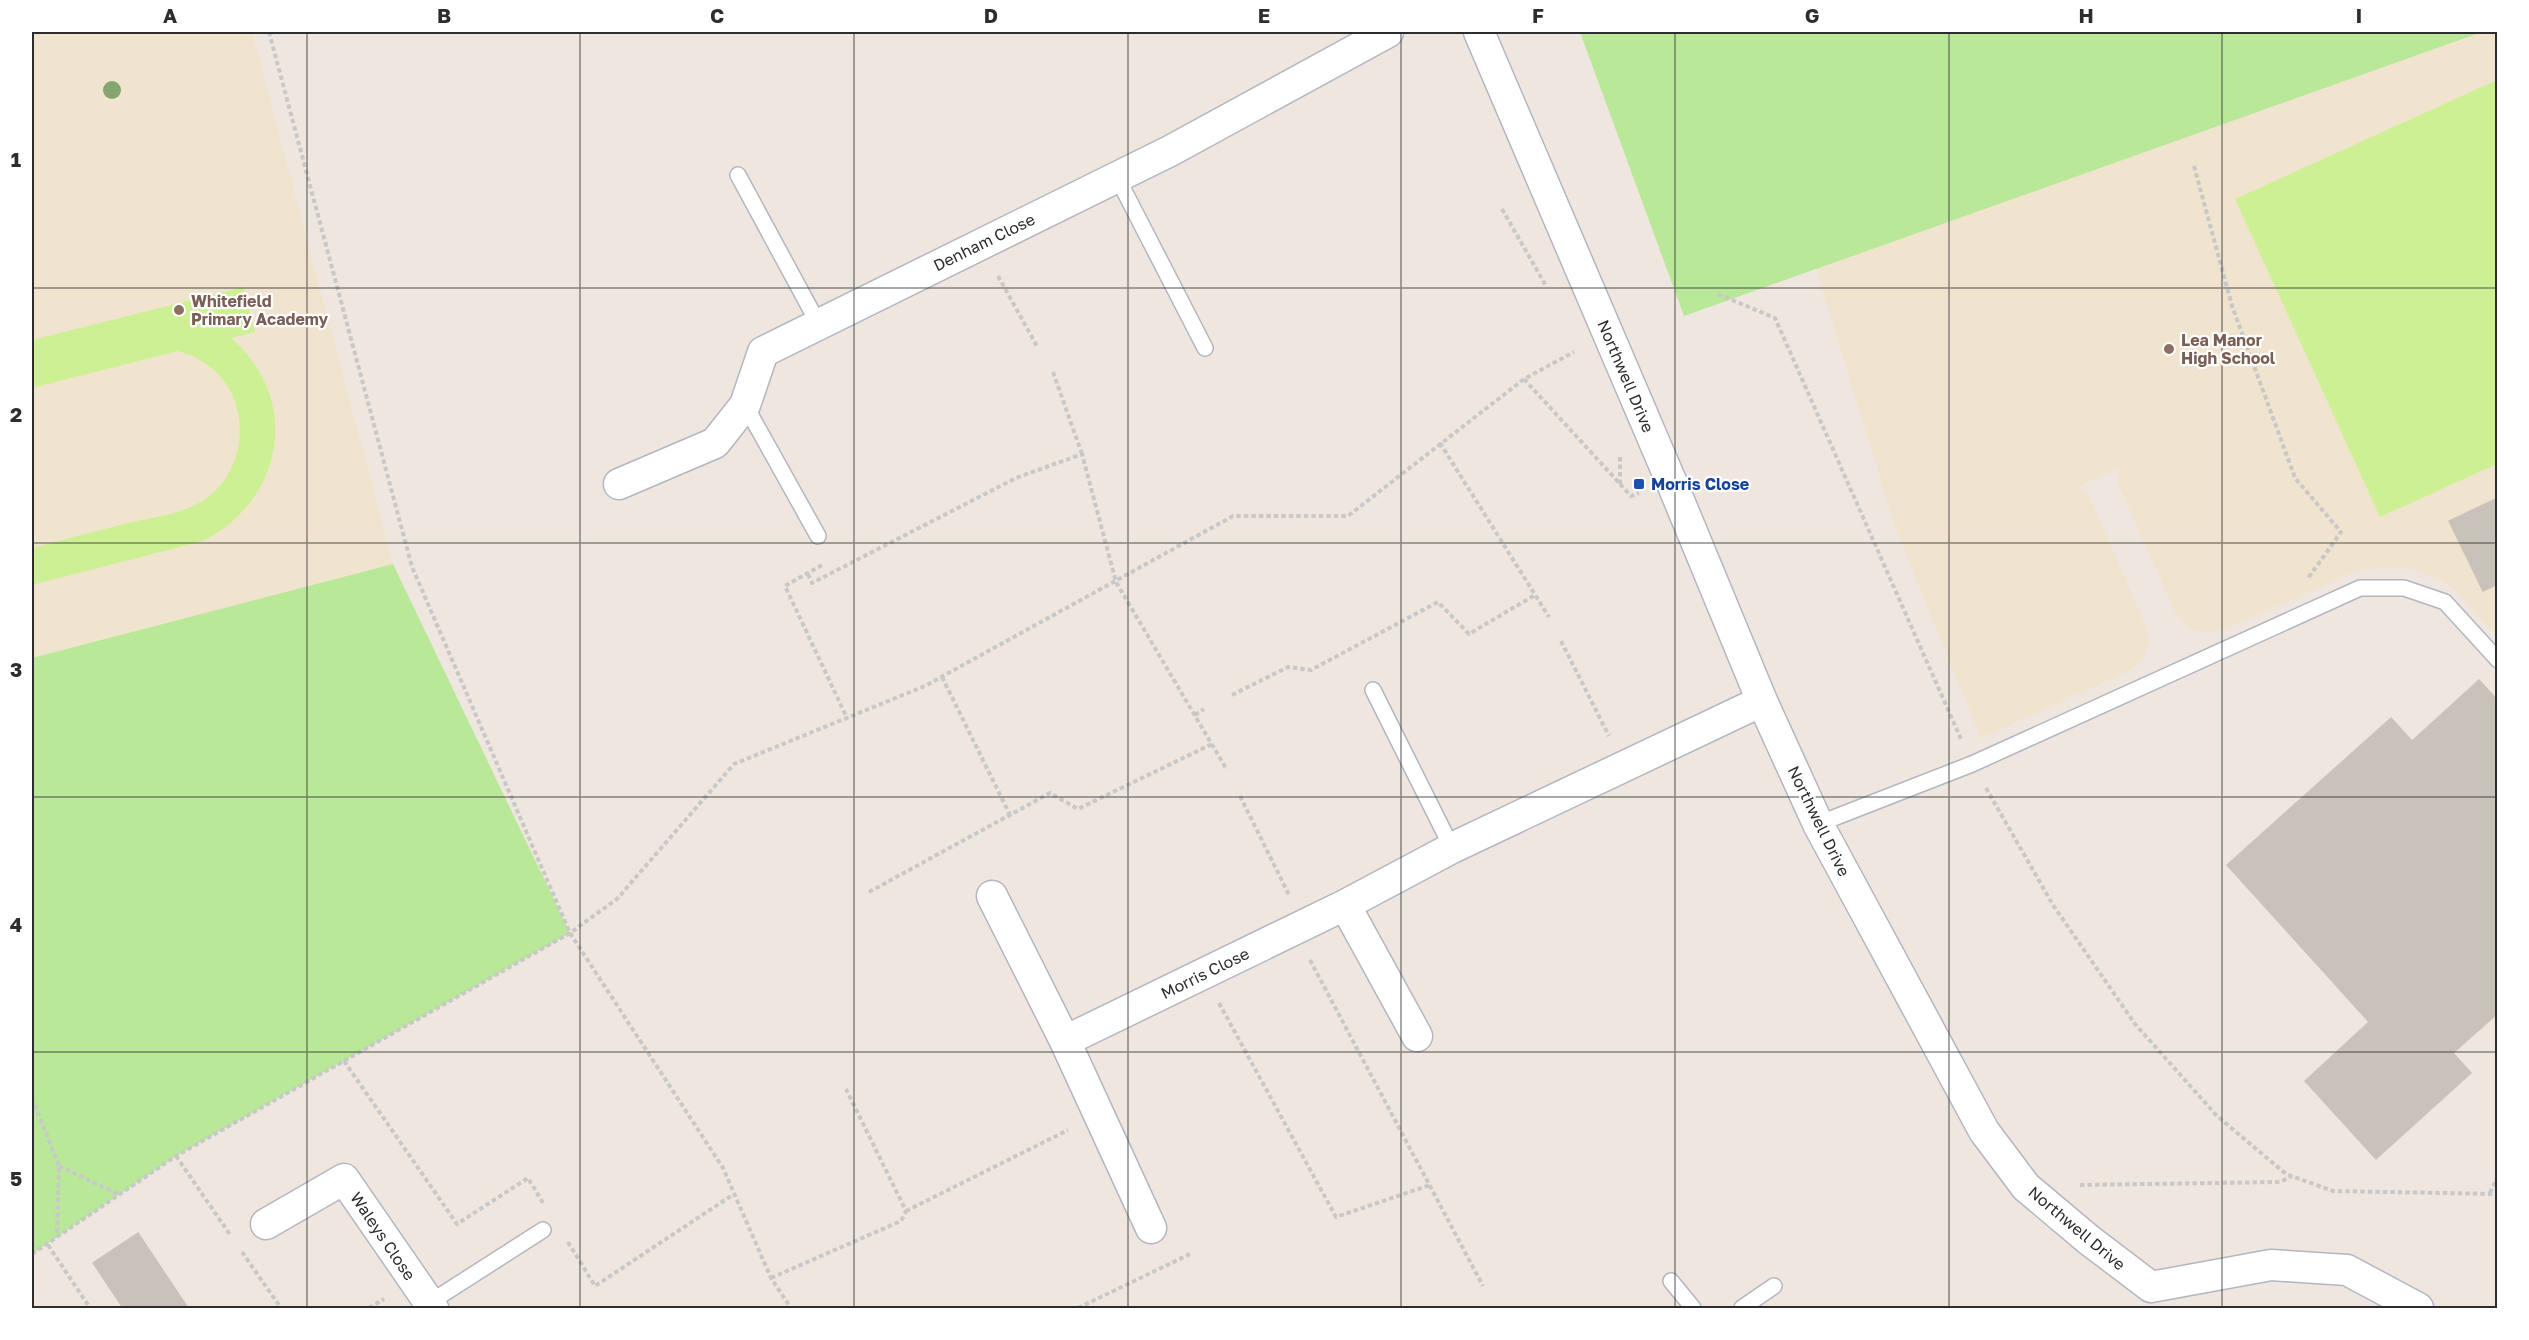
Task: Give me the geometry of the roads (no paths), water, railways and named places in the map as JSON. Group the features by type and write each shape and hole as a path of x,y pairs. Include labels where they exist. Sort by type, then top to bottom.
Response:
{"street":[{"name":"Denham Close","path":"619,484 716,443 745,405 763,352 1180,145 1388,32"},
{"name":"Northwell Drive","path":"1479,32 1671,481 1762,701 1818,824 1984,1131 2026,1187 2146,1298 2271,1265 2347,1270 2418,1308"},
{"name":"Morris Close","path":"1065,1041 1299,928 1452,848 1762,701"},
{"path":"992,896 1065,1041 1151,1228"},
{"path":"1345,905 1417,1036"},
{"name":"Waleys Close","path":"266,1224 344,1179 431,1306"}],"lane":[{"path":"738,175 818,323"},
{"path":"1116,177 1204,348"},
{"path":"745,405 818,536"},
{"path":"1818,824 1972,764 2360,588 2404,588 2445,602 2498,660"},
{"path":"1373,690 1452,848"},
{"path":"431,1306 543,1230"},
{"path":"1671,1281 1693,1308"},
{"path":"1742,1308 1774,1286"}],"place":[{"name":"Whitefield Primary Academy","path":"179,310"},
{"name":"Lea Manor High School","path":"2169,349"},
{"name":"Morris Close","path":"1639,484"}]}
